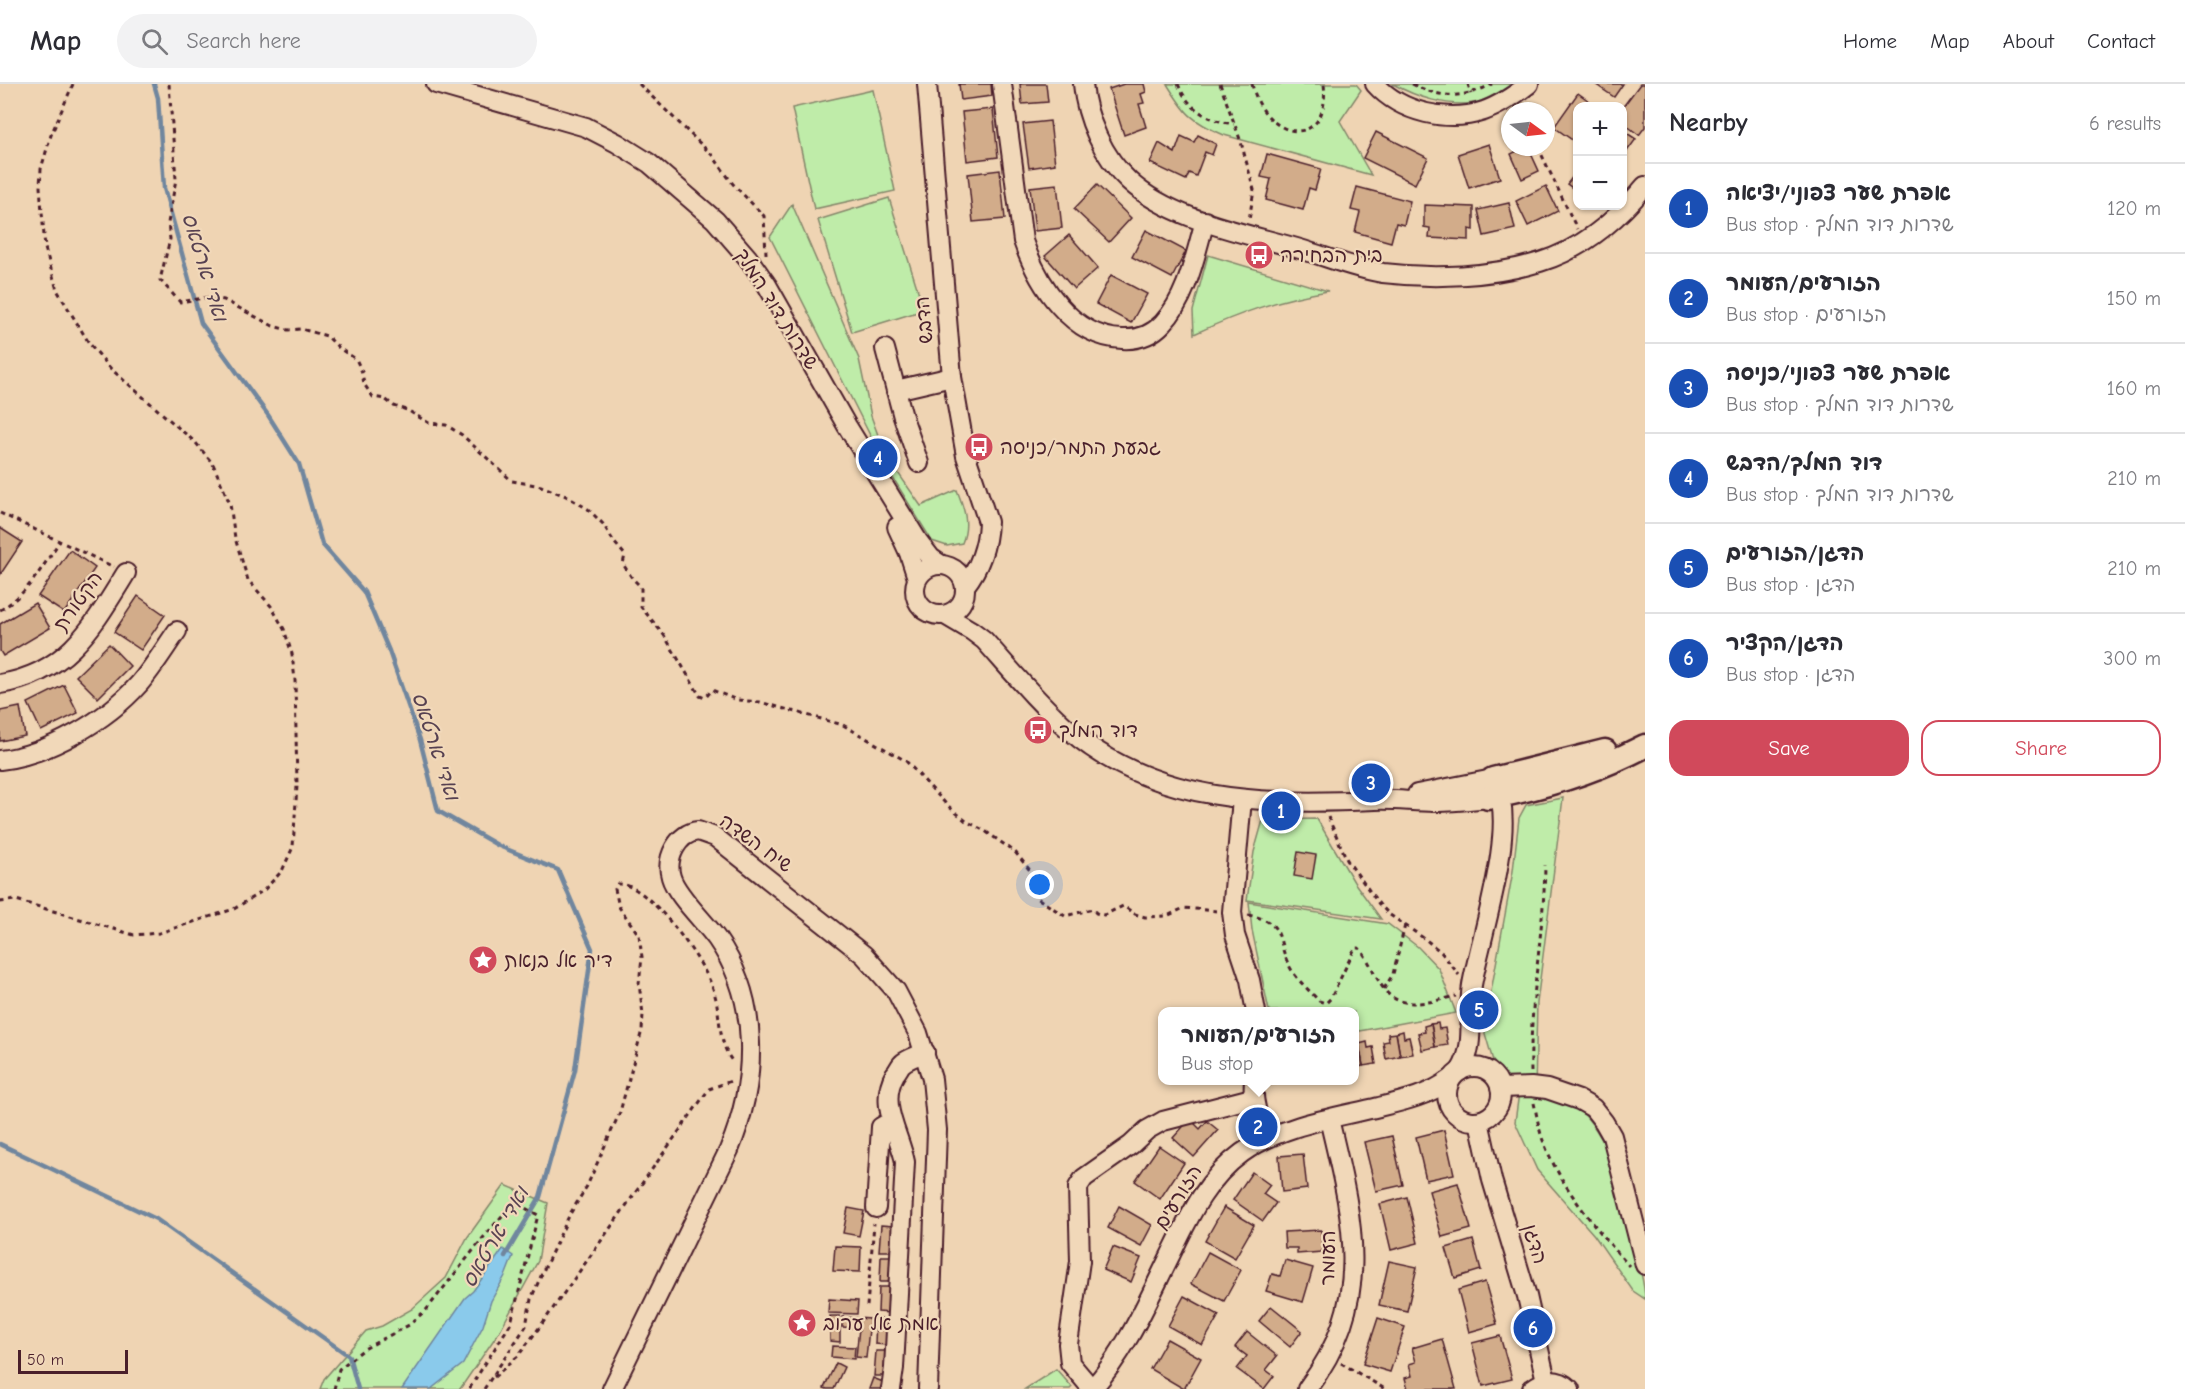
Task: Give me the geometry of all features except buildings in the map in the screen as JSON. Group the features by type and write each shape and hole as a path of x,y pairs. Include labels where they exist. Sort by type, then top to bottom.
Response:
{"main road":[{"path":"1494,791 1598,767 1645,744"}],"street":[{"name":"שדרות דוד המלך","path":"436,84 586,127 617,142 658,170 715,219 767,285 847,426 918,541 931,558 945,565"},
{"name":"הדבש","path":"927,84 952,377 966,456 988,522 984,548 965,590"},
{"path":"1002,84 1023,241 1028,255 1050,294 1069,315 1088,330 1107,338 1128,339 1146,336 1162,325 1176,306 1182,292 1205,221"},
{"path":"1083,84 1092,124 1107,154 1128,180 1155,201 1188,216 1373,271 1408,275 1468,274 1503,271 1541,262 1583,243 1621,213 1645,186"},
{"path":"1375,84 1396,101 1405,105 1432,114 1450,116 1474,113 1498,105 1529,84"},
{"path":"885,349 903,417 919,463"},
{"path":"896,390 952,377"},
{"name":"שדרות דוד המלך","path":"847,426 902,536 917,578"},
{"path":"965,590 958,608 938,616 927,612 918,603 915,591 917,578 927,568 972,558 984,548"},
{"path":"945,565 960,574 973,617 984,640"},
{"name":"הקטורת","path":"0,684 46,669 64,657 94,624 126,573"},
{"path":"945,615 984,640 1043,706 1095,750 1150,778 1181,788 1242,799 1320,802 1494,791 1502,835 1493,898 1471,993 1469,1054 1446,1096 1455,1115"},
{"path":"0,760 17,759 51,746 94,722 122,701 141,682 177,631"},
{"path":"1242,799 1232,912 1235,935 1250,980 1255,1007"},
{"name":"שיח השדה","path":"612,1389 729,1150 744,1108 750,1074 751,1039 748,1015 732,967 719,943 676,888 671,877 670,861 674,850 681,839 694,831 715,837 864,955 896,991 908,1011 925,1052 934,1096 937,1130 928,1389"},
{"path":"1405,1101 1428,1101 1446,1108 1467,1121 1479,1121 1491,1116 1500,1101 1496,1081 1481,1058 1470,1034"},
{"path":"891,1389 905,1162 902,1147 891,1121 887,1095 892,1080 902,1064 925,1052"},
{"path":"1405,1101 1428,1093 1456,1075 1476,1067 1496,1081 1561,1093 1593,1108 1612,1136 1645,1265"},
{"path":"1092,1389 1070,1363 1068,1344 1080,1261 1078,1187 1084,1178 1163,1120 1253,1089 1256,1114 1267,1138"},
{"name":"הזורעים","path":"1092,1389 1112,1366 1128,1341 1188,1218 1204,1191 1233,1160 1267,1138 1329,1119 1405,1101"},
{"name":"העומר","path":"1306,1389 1329,1356 1341,1329 1348,1306 1353,1256 1348,1200 1329,1119"},
{"path":"876,1208 881,1127 891,1121"},
{"name":"הדגן","path":"1479,1121 1492,1180 1527,1296 1539,1385"},
{"path":"1539,1385 1558,1382 1570,1389"}],"path":[{"path":"0,902 16,900 134,935 159,933 234,909 264,890 282,871 293,847 297,786 295,680 284,629 272,606 248,580 235,538 230,504 213,464 196,443 111,369 89,343 57,290 45,248 40,187 41,169 51,135 73,84"},
{"path":"170,84 176,178 168,223 170,239 160,280 180,302 209,297 224,300 273,326 288,330 301,329 327,336 340,349 356,359 364,384 373,396 385,399 394,406 407,410 429,423 446,425 462,435 512,481 541,486 566,496 588,509 603,524 625,555 623,564 641,588 641,607 664,635 700,696 705,698 712,690 737,699 760,702 843,725 865,736 906,761 947,805 966,821 1015,852 1032,874 1036,898 1065,915 1093,909 1096,913 1104,915 1123,906 1145,917 1167,916 1184,908 1232,912 1267,920 1280,938 1291,969 1320,1001 1326,1002 1331,998 1355,948 1359,948 1367,957 1384,989 1391,997 1414,1003 1426,1003 1471,993 1441,952 1390,915 1365,887 1347,860 1333,825 1320,802"},
{"path":"639,84 713,156 733,184 764,216 767,285"},
{"path":"1178,84 1202,115 1219,122 1234,124"},
{"path":"1220,84 1254,190 1254,199 1245,233"},
{"path":"1252,84 1262,111 1275,123 1288,130 1300,131 1311,128 1318,119 1322,109 1324,84"},
{"path":"1412,84 1444,96 1471,94 1492,84"},
{"path":"1468,84 1471,94"},
{"path":"1542,156 1583,243"},
{"path":"0,513 126,573"},
{"path":"0,610 13,603 28,588 60,541"},
{"path":"484,1389 526,1326 531,1299 544,1269 570,1214 587,1185 620,1112 642,1030 643,1014 639,984 642,957 639,935 619,907 615,890 618,884 625,883 641,892 677,930 698,960 712,987 728,1055 736,1065 750,1074"},
{"path":"1384,989 1393,974 1405,925"},
{"path":"489,1383 518,1356 542,1324 709,1089 750,1074"},
{"path":"334,1389 339,1370 364,1349 409,1325 427,1310 514,1202 538,1215 511,1323 469,1389"},
{"path":"867,1306 876,1208"},
{"path":"1329,1356 1385,1389"}],"green space":[{"path":"1167,84 1356,84 1361,90 1340,121 1371,175 1224,135 1190,115"},
{"path":"1393,84 1511,84 1474,103 1453,104 1432,100"},
{"path":"873,90 895,191 814,209 792,108"},
{"path":"889,198 924,310 852,332 818,220"},
{"path":"792,204 859,359 871,416 885,454 921,506 957,490 966,523 962,543 947,546 932,541 885,465 770,237"},
{"path":"1208,255 1328,291 1292,298 1260,308 1194,334 1193,311"},
{"path":"1563,798 1537,1003 1535,1091 1577,1109 1598,1133 1614,1166 1626,1204 1645,1299 1633,1291 1594,1235 1537,1170 1515,1122 1520,1085 1504,1079 1493,1061 1484,1030 1513,871 1519,818 1526,805"},
{"path":"1317,819 1354,882 1381,919 1247,900 1254,852 1263,820"},
{"path":"1249,902 1388,924 1418,947 1439,969 1456,1013 1359,1031 1359,1007 1268,1007 1252,930"},
{"path":"505,1185 548,1203 538,1261 499,1332 460,1389 320,1389 324,1379 366,1331 382,1326 412,1309 446,1278 467,1238"},
{"path":"1056,1369 1072,1387 1070,1389 1025,1389"}],"water":[{"path":"503,1249 513,1256 491,1301 483,1326 463,1364 431,1389 402,1389 465,1298 473,1291"}],"waterway":[{"name":"ואדי ארטאס","path":"154,84 158,98 164,188 201,323 268,415 299,464 322,544 364,592 389,651 420,740 438,811 499,846 558,870 592,949 575,1070 540,1197 505,1256"},
{"path":"0,1144 156,1219 349,1356 358,1389"}],"place":[{"name":"בית הבחירה","path":"1259,255"},
{"name":"גבעת התמר/כניסה","path":"979,447"},
{"name":"דוד המלך/הדבש","path":"878,458"},
{"name":"דוד המלך","path":"1038,730"},
{"name":"אפרת שער צפוני/כניסה","path":"1371,783"},
{"name":"אפרת שער צפוני/יציאה","path":"1281,811"},
{"name":"דיר אל בנאת","path":"483,960"},
{"name":"הדגן/הזורעים","path":"1479,1010"},
{"name":"הזורעים/העומר","path":"1258,1127"},
{"name":"אמת אל ערוב","path":"802,1323"},
{"name":"הדגן/הקציר","path":"1533,1328"}]}
